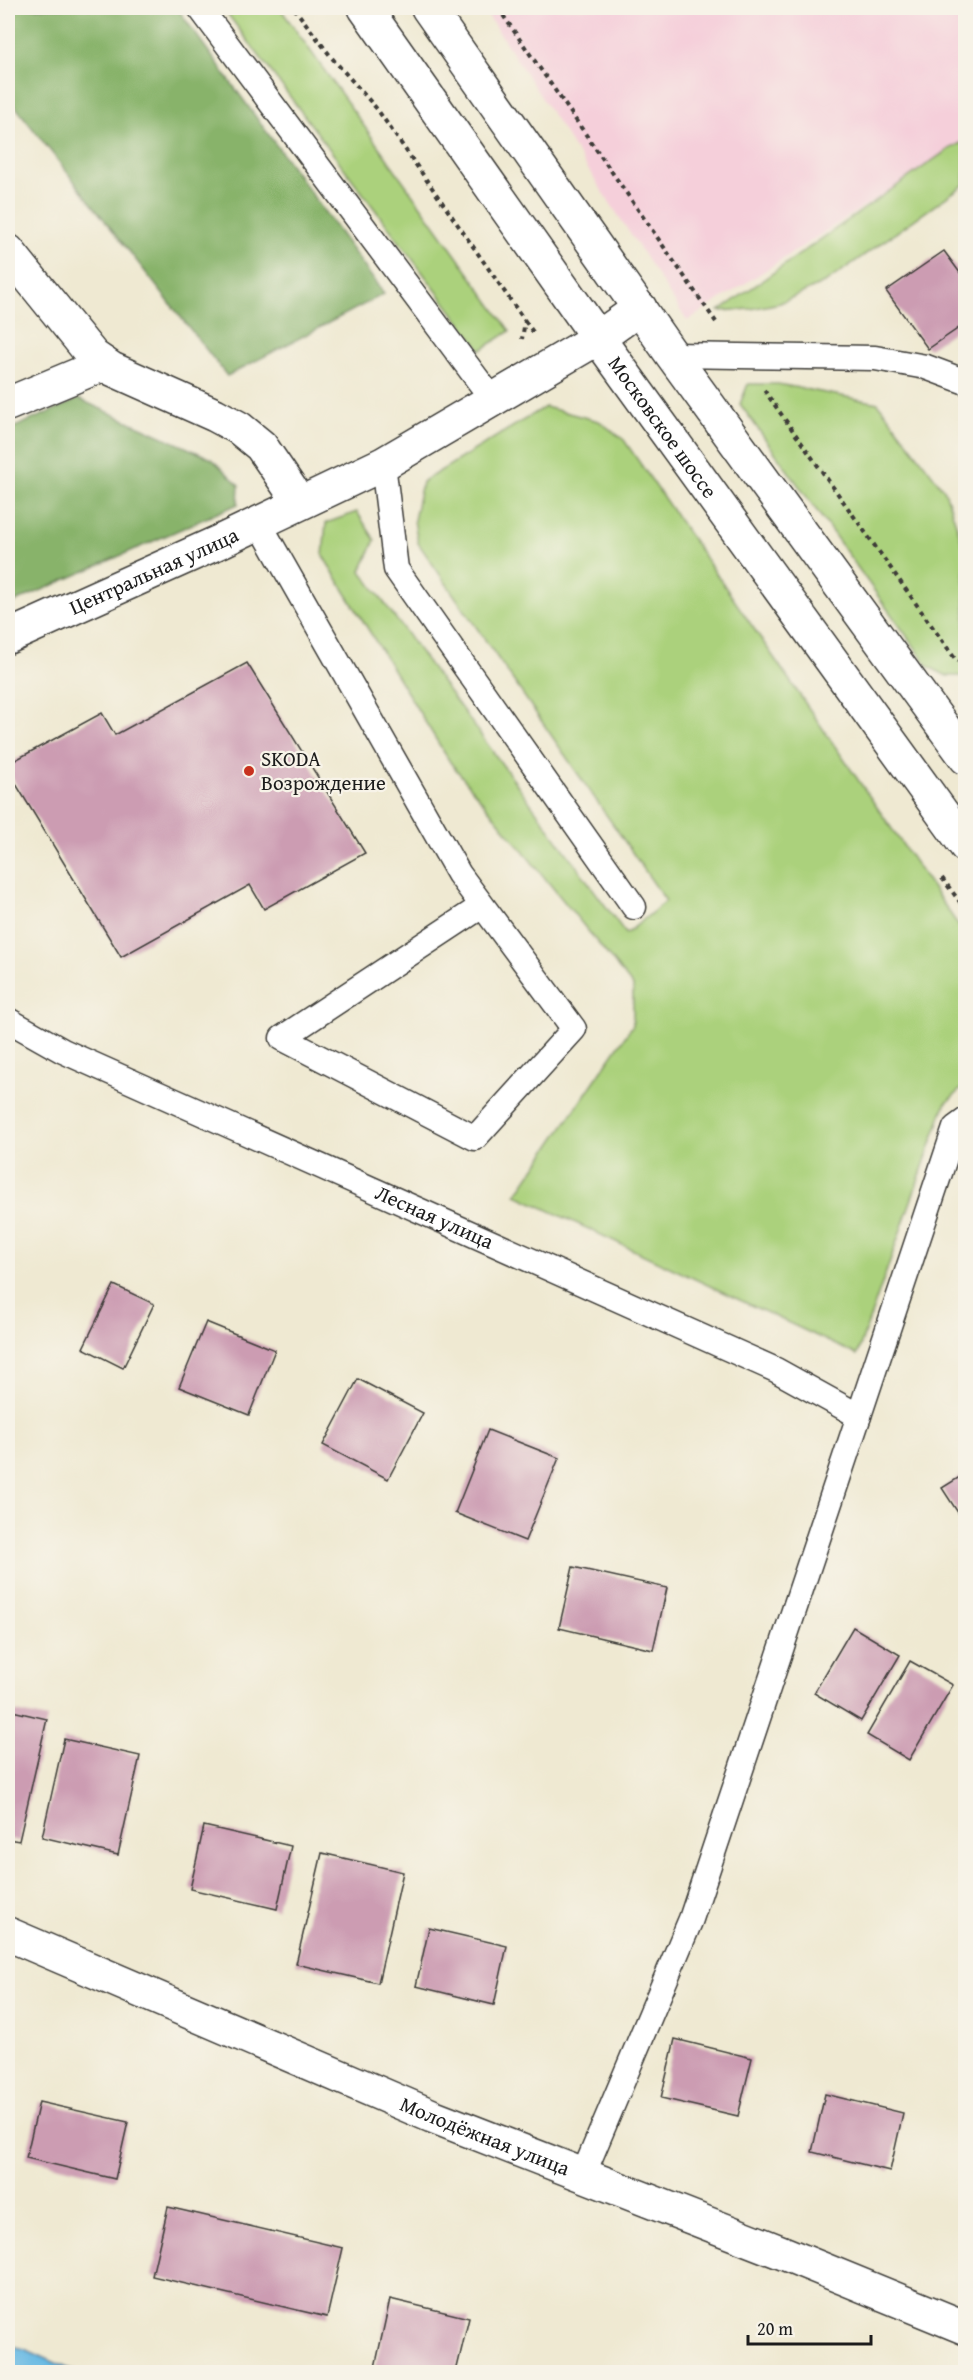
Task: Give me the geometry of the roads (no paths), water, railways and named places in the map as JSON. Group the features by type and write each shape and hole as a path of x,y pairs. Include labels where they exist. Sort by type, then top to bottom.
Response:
{"street":[{"name":"Московское шоссе","path":"365,8 598,338 966,846"},
{"path":"428,8 672,355 966,758"},
{"path":"8,251 98,360 112,369 239,428 261,446 300,503"},
{"name":"Центральная улица","path":"8,637 383,464 598,338 640,308"},
{"path":"8,404 98,360"},
{"name":"Молодёжная улица","path":"8,1934 432,2116 783,2253 966,2328"}],"lane":[{"path":"200,8 493,400"},
{"path":"672,355 875,358 926,367 966,382"},
{"path":"383,464 396,569 634,907"},
{"path":"259,523 459,874 574,1029 475,1138 282,1038 482,906"},
{"name":"Лесная улица","path":"8,1020 63,1051 776,1370 859,1416"},
{"path":"583,2175 691,1919 955,1128 966,1120"}],"water":[{"path":"8,2345 25,2349 76,2372 8,2372"}],"place":[{"name":"SKODA Возрождение","path":"249,771"}]}
